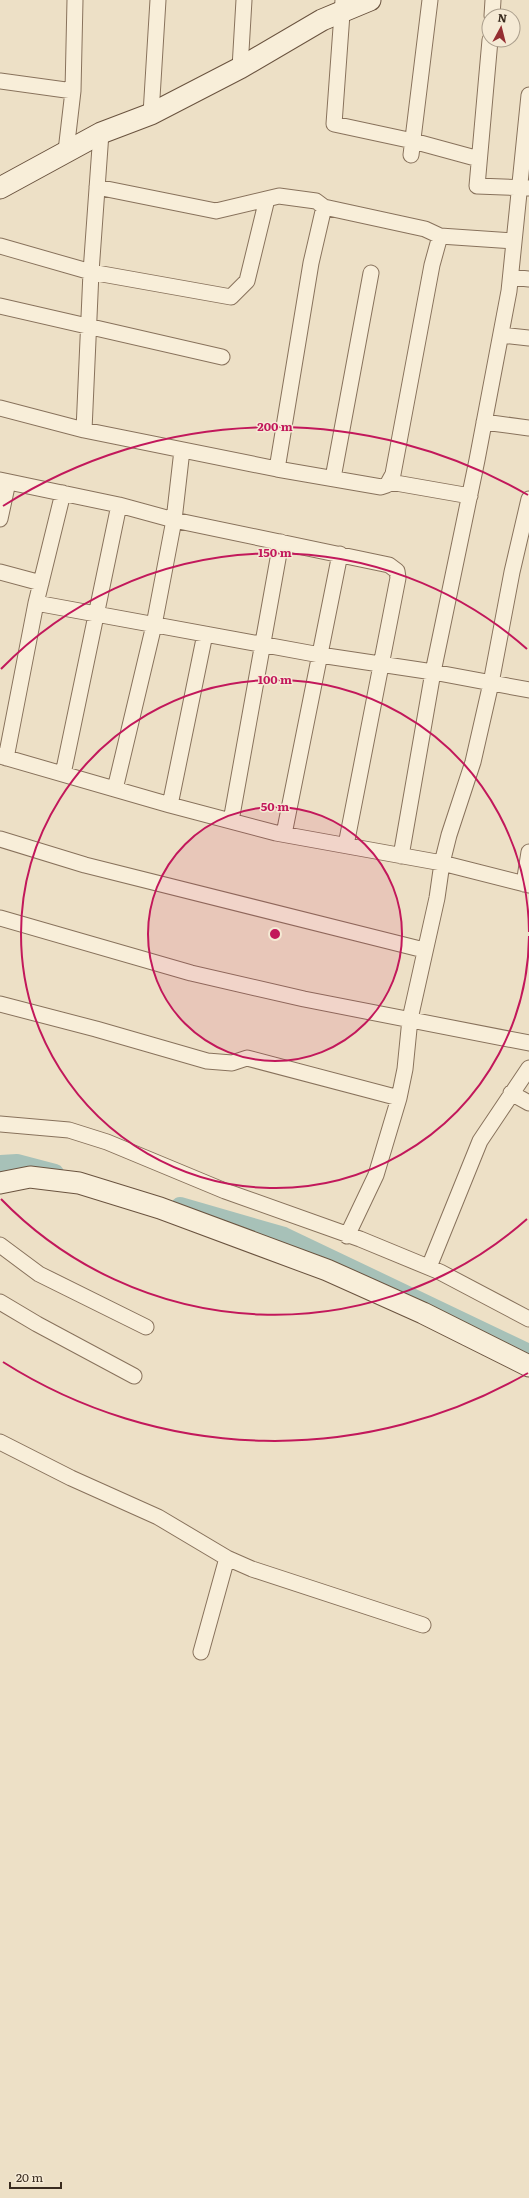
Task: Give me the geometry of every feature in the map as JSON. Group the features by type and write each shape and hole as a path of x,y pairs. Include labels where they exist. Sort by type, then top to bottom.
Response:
{"street":[{"path":"66,151 73,91 75,0"},
{"path":"151,114 158,0"},
{"path":"240,68 244,0"},
{"path":"0,188 100,133 151,114 240,68 322,20 342,6 370,0"},
{"path":"412,148 430,0"},
{"path":"342,6 334,124 412,148 479,159"},
{"path":"489,48 476,186 525,188"},
{"path":"0,81 73,91"},
{"path":"401,856 433,672 470,496 511,277 514,241 525,188 529,95"},
{"path":"84,430 91,272 100,133"},
{"path":"97,187 216,211 279,196 316,201 324,207 425,229 440,236 514,241"},
{"path":"0,246 91,272 231,297 247,281 266,198"},
{"path":"277,470 310,263 324,207"},
{"path":"390,482 393,474 432,265 440,236"},
{"path":"333,478 371,272"},
{"path":"511,277 529,278"},
{"path":"0,306 222,357"},
{"path":"501,336 529,338"},
{"path":"0,408 84,430 277,470 381,487 390,482 470,496"},
{"path":"484,422 529,428"},
{"path":"115,789 154,625 174,520 182,450"},
{"path":"0,519 4,481 119,505 174,520 390,565 397,571 398,578 382,665 346,845"},
{"path":"63,493 36,603 3,757 170,805 284,834 442,863 526,885 529,852"},
{"path":"347,1236 376,1175 399,1098 405,1069 410,1019 424,950 437,898 448,835 473,762 491,683 512,572 529,499"},
{"path":"64,774 98,614 119,505"},
{"path":"231,821 281,542"},
{"path":"284,834 340,554"},
{"path":"0,572 41,583"},
{"path":"36,603 263,645 433,672 529,690"},
{"path":"170,805 205,634"},
{"path":"0,839 85,866 424,950"},
{"path":"0,918 191,973 304,998 529,1043"},
{"path":"0,1004 96,1029 207,1061 232,1063 247,1058 399,1098"},
{"path":"429,1268 480,1141 529,1068"},
{"path":"511,1093 529,1103"},
{"path":"0,1124 69,1130 107,1142 224,1191 429,1268 529,1319"},
{"path":"0,1183 30,1177 79,1183 160,1208 327,1270 423,1313 529,1366"},
{"path":"0,1245 39,1274 146,1327"},
{"path":"0,1302 37,1324 134,1376"},
{"path":"2,1448 158,1517 227,1558 252,1569 424,1624"},
{"path":"201,1652 227,1558"}],"waterway":[{"path":"0,1164 17,1163 55,1173"},
{"path":"180,1206 284,1236 529,1353"}]}
